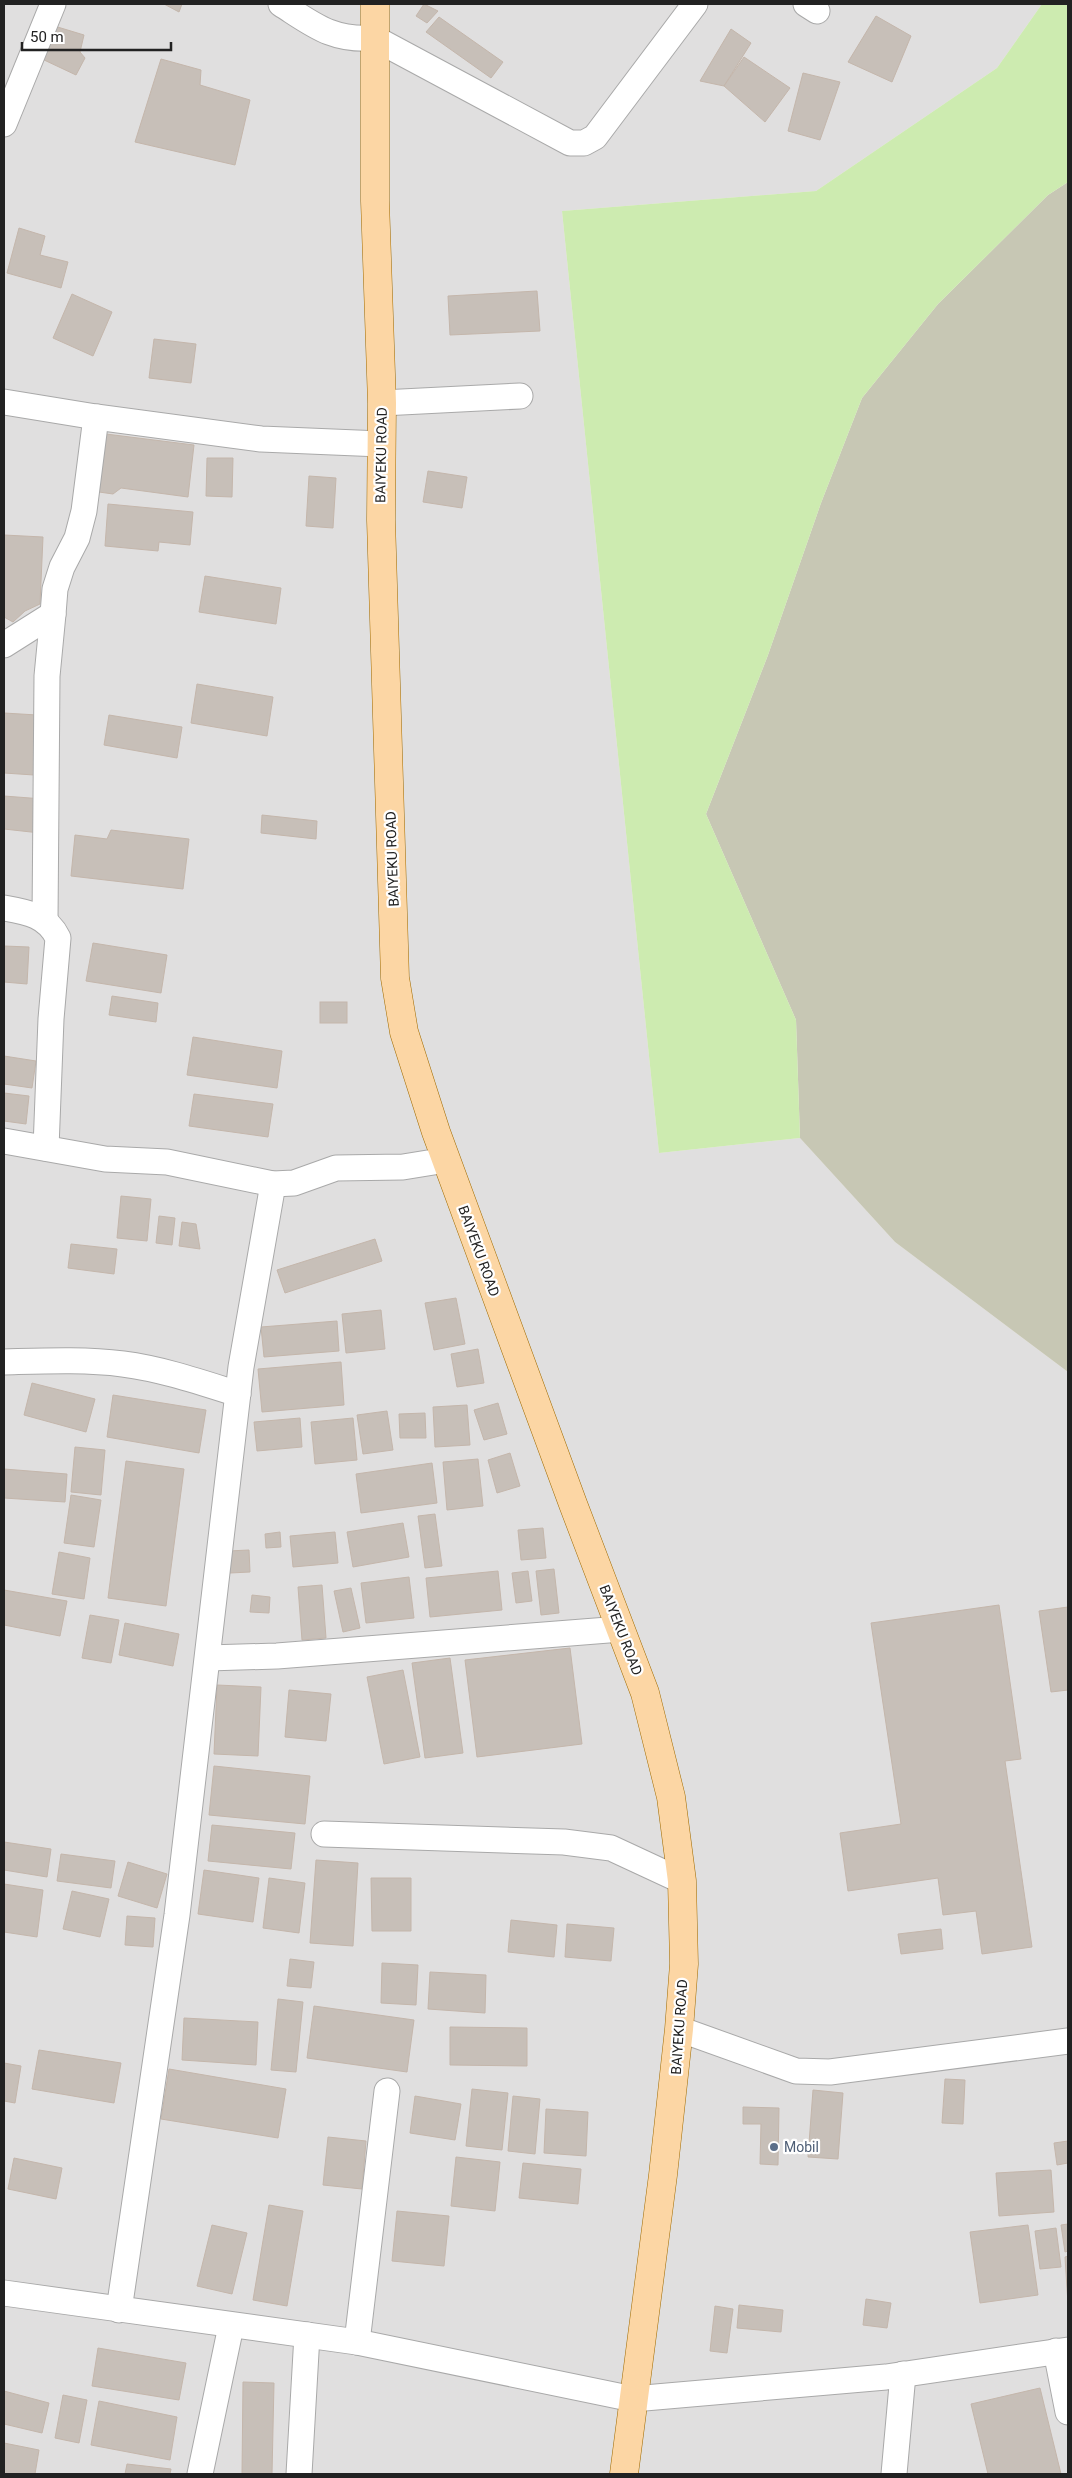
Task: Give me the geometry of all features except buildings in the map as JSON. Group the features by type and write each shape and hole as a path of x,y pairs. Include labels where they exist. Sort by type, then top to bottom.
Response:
{"main road":[{"name":"BAIYEKU ROAD","path":"375,4 375,201 382,403 381,520 395,978 404,1032 446,1160 645,1693 671,1797 682,1881 684,1964 680,2029 664,2175 624,2474"}],"street":[{"path":"4,124 53,4"},
{"path":"281,4 322,31 353,38 374,38 570,143 584,143 595,137 695,4"},
{"path":"382,403 520,396"},
{"path":"4,402 96,417 261,439 381,444"},
{"path":"45,920 46,676 55,589 62,567 77,538 84,511 96,417"},
{"path":"4,645 53,614"},
{"path":"4,908 28,912 45,920 53,927 58,938 50,1019 46,1148"},
{"path":"4,1141 105,1159 167,1162 273,1184 294,1184 336,1168 402,1167 446,1160"},
{"path":"119,2310 177,1915 238,1394 273,1184"},
{"path":"4,1362 65,1361 121,1364 185,1377 238,1394"},
{"path":"208,1658 286,1656 621,1629"},
{"path":"324,1834 503,1839 611,1848 682,1881"},
{"path":"680,2029 796,2071 830,2072 1068,2041"},
{"path":"357,2342 387,2091"},
{"path":"4,2294 357,2342 634,2399 903,2374 1062,2351 1068,2412"},
{"path":"200,2474 231,2326"},
{"path":"299,2474 307,2335"},
{"path":"894,2474 903,2374"}],"shaded area":[{"path":"4,4 1042,4 997,68 816,191 562,211 659,1153 800,1138 895,1242 1068,1372 1068,2474 4,2474"},
{"path":"1068,182 1068,1372 895,1242 800,1138 796,1020 706,814 768,655 821,503 862,398 938,304 1048,195"}],"green space":[{"path":"1042,4 1068,4 1068,182 1048,195 938,304 862,398 821,503 768,655 706,814 796,1020 800,1138 659,1153 562,211 816,191 997,68"}],"place":[{"name":"Mobil","path":"774,2147"}]}
